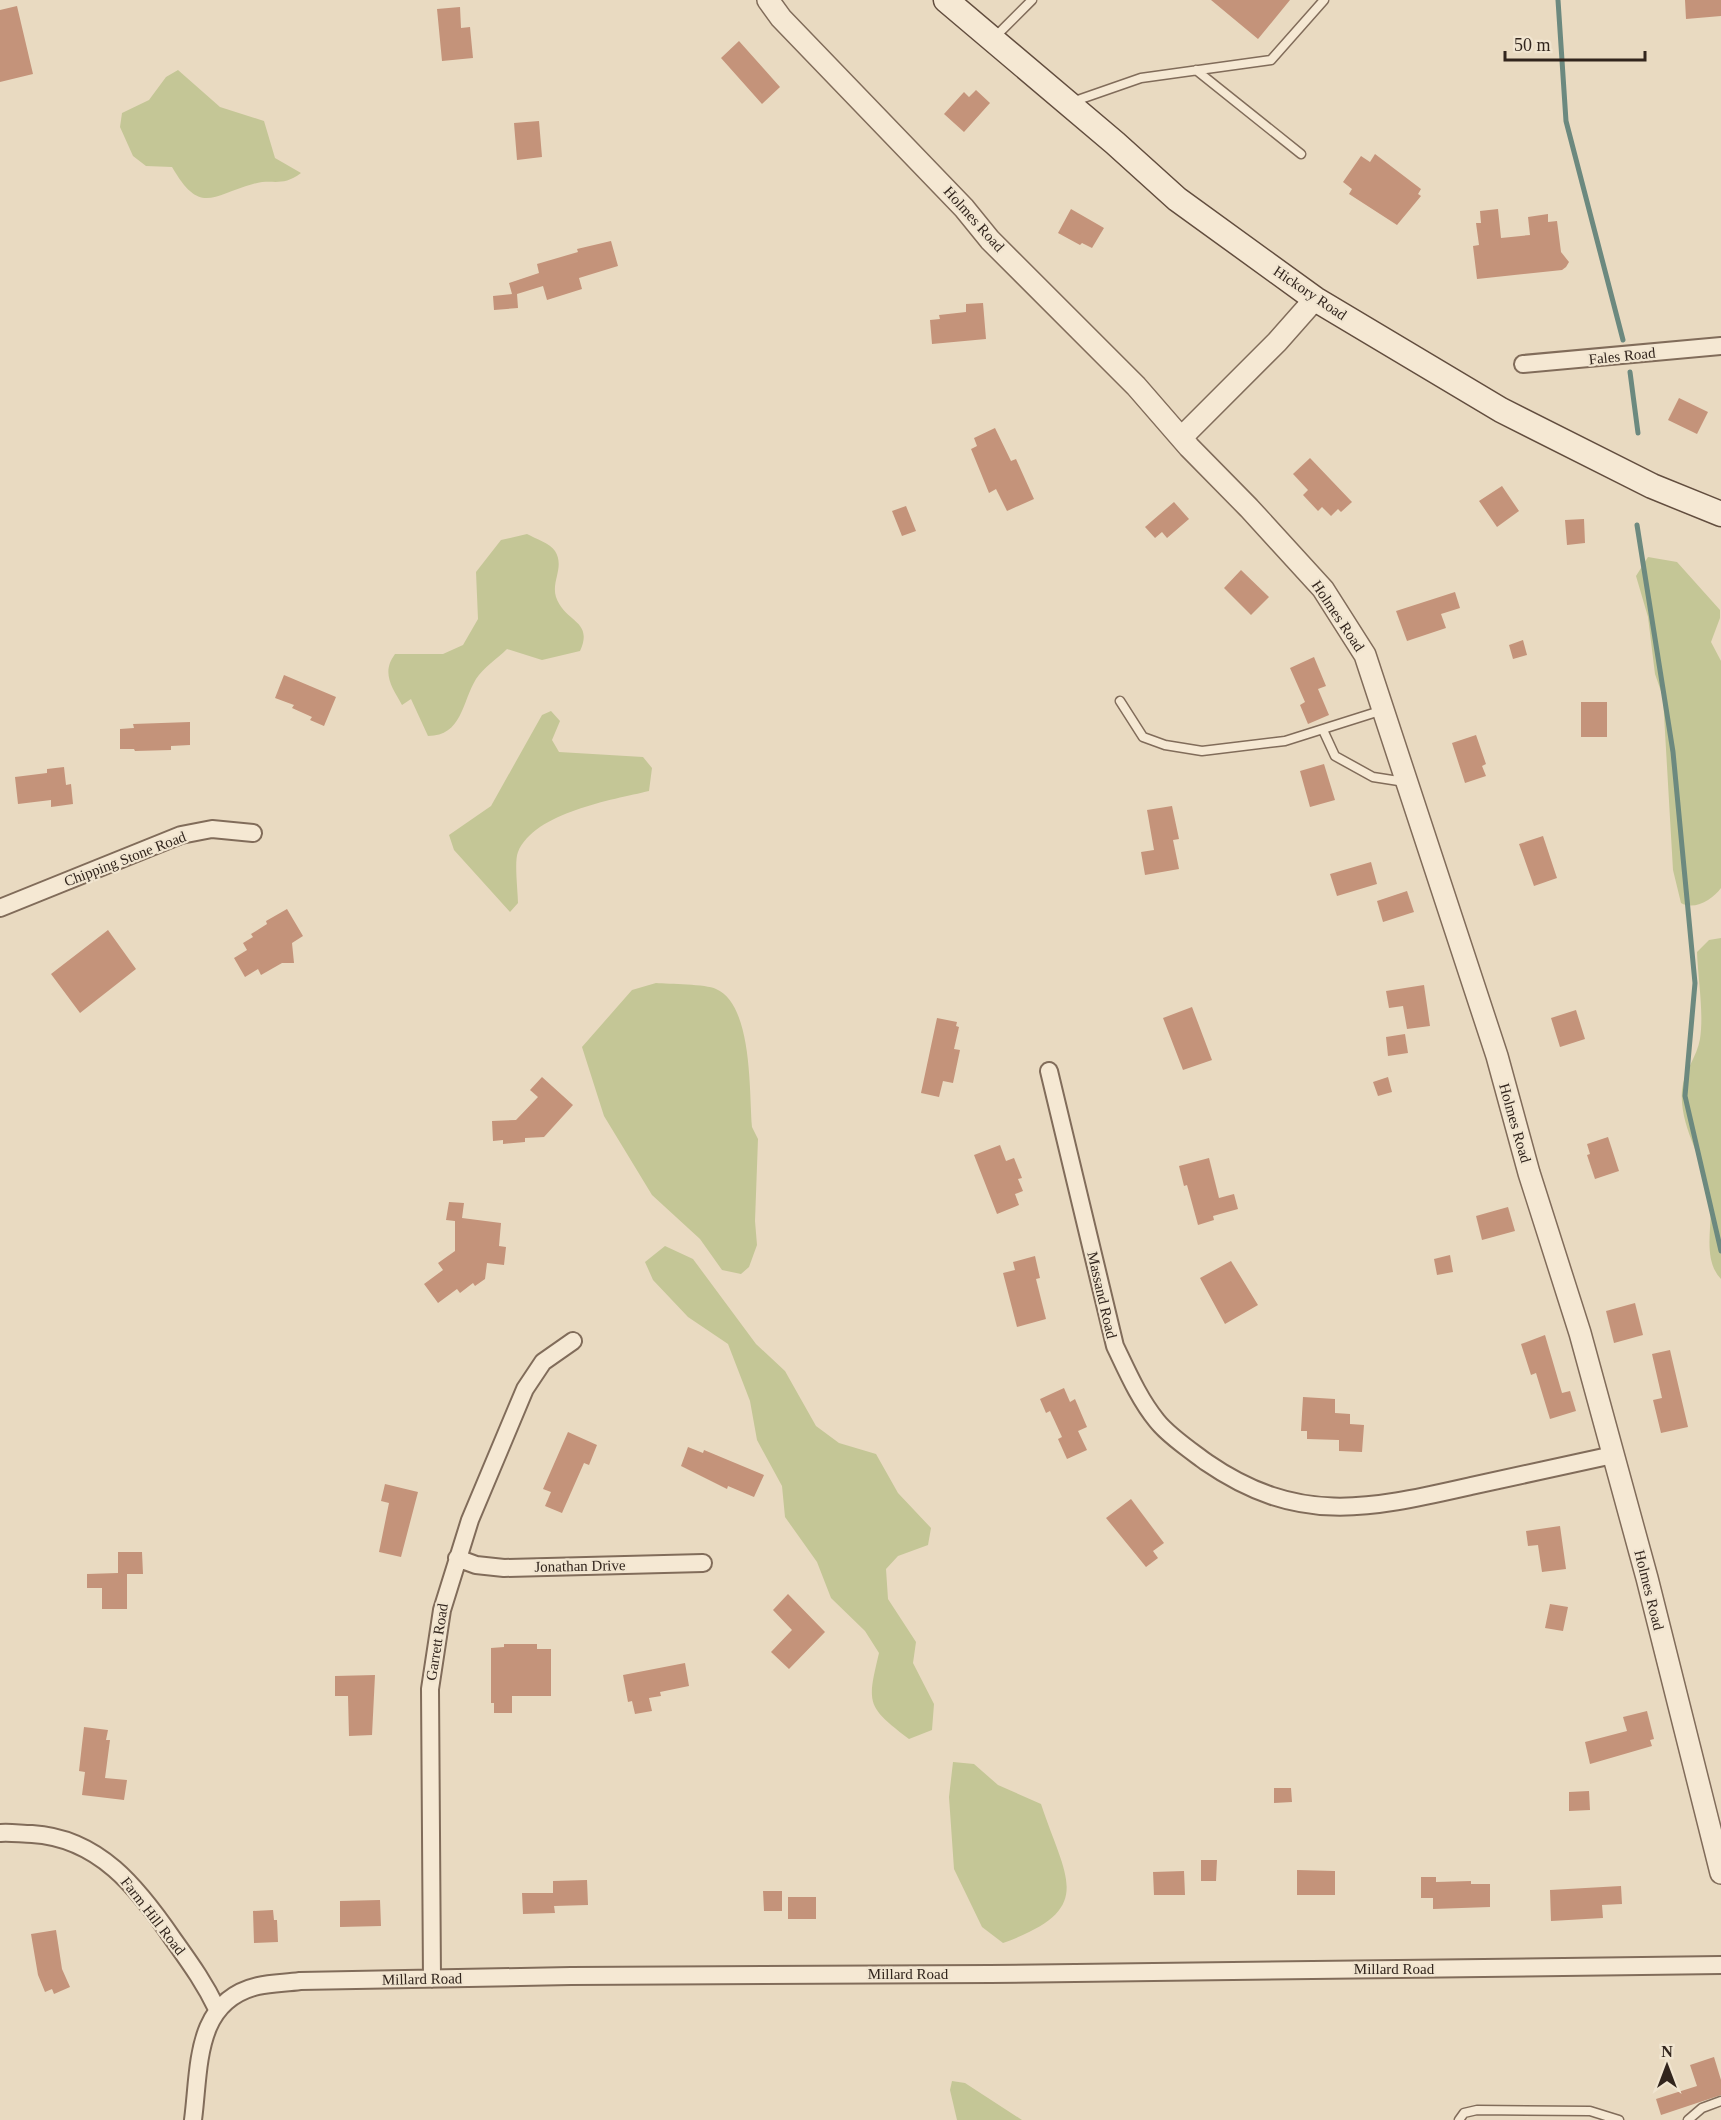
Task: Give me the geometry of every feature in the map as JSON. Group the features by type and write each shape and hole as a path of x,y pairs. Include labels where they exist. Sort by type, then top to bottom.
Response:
{"main road":[{"name":"Hickory Road","path":"946,0 1177,199 1315,298 1521,421 1652,486 1721,514"}],"street":[{"name":"Holmes Road","path":"768,0 781,18 877,121 964,208 990,240 1136,386 1323,589 1365,655 1497,1056 1529,1173 1580,1334 1721,1873"},
{"path":"1182,437 1276,342 1315,298"},
{"name":"Fales Road","path":"1523,364 1721,346"},
{"name":"Chipping Stone Road","path":"0,908 181,835 212,829 253,833"},
{"name":"Massand Road","path":"1049,1071 1115,1346 1135,1387 1158,1422 1195,1454 1222,1473 1278,1497 1317,1506 1351,1509 1390,1505 1613,1455"},
{"name":"Garrett Road","path":"432,1979 430,1689 442,1610 470,1520 532,1374 543,1362 573,1341"},
{"name":"Jonathan Drive","path":"457,1558 476,1565 504,1568 703,1563"},
{"name":"Farm Hill Road","path":"0,1833 51,1835 87,1848 112,1865 137,1890 162,1922 203,1980 217,2009"},
{"name":"Millard Road","path":"217,2009 241,1992 259,1986 300,1981 1721,1965"},
{"path":"193,2120 204,2040 217,2009"}],"lane":[{"path":"992,39 1032,0"},
{"path":"1069,104 1141,78 1270,60 1324,0"},
{"path":"1196,70 1301,154"},
{"path":"1120,701 1143,737 1165,745 1202,751 1285,741 1383,710"},
{"path":"1323,730 1335,756 1373,777 1407,782"},
{"path":"1688,2120 1702,2108 1721,2101"},
{"path":"1459,2120 1464,2113 1494,2110 1590,2111 1620,2120"}],"green space":[{"path":"178,70 220,107 264,121 275,158 301,173 288,180 260,182 207,198 199,197 191,192 172,167 146,166 133,156 120,127 122,113 149,100 166,77"},
{"path":"527,534 550,546 558,557 556,597 560,606 581,627 583,641 580,651 542,660 507,649 476,679 460,716 454,724 448,730 428,736 411,699 402,705 395,692 388,674 391,661 395,654 443,654 463,645 478,619 476,572 501,540"},
{"path":"1648,557 1677,562 1720,610 1720,618 1711,642 1721,661 1721,888 1709,900 1692,906 1681,903 1673,870 1663,697 1655,674 1648,617 1636,576"},
{"path":"551,711 560,721 552,740 559,752 643,757 652,768 649,791 596,804 557,817 527,838 517,856 518,903 510,912 454,850 449,835 491,806 542,715"},
{"path":"1721,938 1721,1279 1711,1261 1710,1196 1684,1118 1682,1090 1700,1039 1701,1007 1697,952 1709,940"},
{"path":"656,983 696,985 716,989 728,998 737,1012 743,1030 749,1072 752,1127 758,1139 755,1221 757,1245 749,1267 741,1274 722,1270 700,1239 652,1195 604,1116 582,1047 632,990"},
{"path":"665,1246 693,1259 756,1344 785,1371 816,1426 839,1443 876,1454 898,1493 931,1528 928,1545 898,1556 886,1569 888,1599 916,1642 913,1663 934,1704 932,1730 909,1739 877,1711 872,1694 879,1653 865,1631 831,1598 817,1562 785,1517 782,1486 757,1440 750,1401 728,1344 688,1317 653,1280 645,1262"},
{"path":"953,1762 974,1764 998,1785 1041,1804 1065,1872 1067,1889 1063,1904 1052,1918 1033,1930 1003,1943 982,1927 954,1869 949,1797"},
{"path":"952,2081 965,2083 1022,2120 957,2120 950,2090"}],"building":[{"path":"1211,0 1290,0 1258,39"},
{"path":"1685,0 1721,0 1721,16 1686,19"},
{"path":"17,6 33,74 0,82 0,10"},
{"path":"460,7 461,28 470,27 473,58 442,61 437,9"},
{"path":"739,41 780,87 762,104 721,58"},
{"path":"976,90 990,103 964,132 944,114 964,92 969,97"},
{"path":"539,121 542,157 517,160 514,123"},
{"path":"1375,154 1421,189 1418,194 1421,196 1397,225 1349,194 1352,189 1343,182 1361,156 1370,162"},
{"path":"1071,209 1104,228 1092,248 1082,243 1080,245 1058,233"},
{"path":"1498,209 1501,238 1530,235 1528,217 1548,214 1548,222 1557,221 1561,252 1569,262 1566,267 1562,270 1477,279 1473,246 1479,245 1476,223 1481,223 1480,211"},
{"path":"611,241 618,266 579,278 582,289 547,300 543,286 517,294 518,308 494,310 493,296 512,294 509,283 539,273 537,264 578,252 577,249"},
{"path":"983,303 986,339 932,344 930,320 940,319 939,315 966,312 966,304"},
{"path":"1679,398 1708,412 1697,434 1668,420"},
{"path":"995,428 1011,461 1016,459 1034,499 1007,511 996,489 989,493 971,449 977,446 974,438"},
{"path":"1310,458 1352,502 1341,512 1338,509 1331,516 1322,507 1318,511 1303,495 1308,490 1293,474"},
{"path":"1502,486 1519,511 1497,527 1479,501"},
{"path":"1174,502 1189,519 1167,538 1162,532 1155,538 1145,527"},
{"path":"906,506 916,531 902,536 892,511"},
{"path":"1584,519 1585,543 1567,545 1565,520"},
{"path":"1241,570 1269,597 1251,615 1224,588"},
{"path":"1455,592 1460,608 1441,614 1446,628 1407,641 1396,611"},
{"path":"1523,640 1527,655 1513,659 1509,645"},
{"path":"1314,657 1326,686 1318,689 1329,715 1308,724 1300,705 1305,702 1290,668"},
{"path":"284,675 336,697 324,726 310,720 312,717 292,708 294,705 275,698"},
{"path":"1581,702 1607,702 1607,737 1581,737"},
{"path":"190,722 190,745 171,746 171,750 120,749 120,729 134,728 133,724"},
{"path":"1476,735 1486,764 1482,766 1486,776 1465,783 1452,743"},
{"path":"1324,764 1335,800 1310,807 1300,771"},
{"path":"64,767 66,785 71,784 73,804 51,807 51,800 18,804 15,777 47,773 47,769"},
{"path":"1172,806 1179,839 1173,840 1179,869 1145,875 1141,852 1154,850 1147,810"},
{"path":"1543,836 1557,878 1534,886 1519,844"},
{"path":"1371,862 1377,884 1337,896 1330,874"},
{"path":"1407,891 1414,912 1383,922 1377,901"},
{"path":"287,909 303,936 292,943 294,963 282,963 261,975 258,969 245,977 234,958 247,950 243,943 253,937 251,934 267,924 266,921"},
{"path":"108,930 136,969 80,1013 51,974"},
{"path":"1424,985 1430,1026 1407,1029 1403,1006 1389,1008 1386,991"},
{"path":"1192,1007 1212,1060 1183,1070 1163,1018"},
{"path":"1576,1010 1585,1039 1560,1047 1551,1018"},
{"path":"937,1018 957,1022 956,1026 959,1027 954,1049 960,1050 953,1083 943,1081 939,1097 921,1093"},
{"path":"1405,1034 1408,1053 1388,1056 1386,1037"},
{"path":"542,1077 573,1105 544,1137 525,1138 525,1142 503,1144 503,1140 493,1141 492,1121 516,1120 538,1097 530,1090"},
{"path":"1388,1077 1392,1092 1378,1096 1373,1082"},
{"path":"1608,1137 1619,1171 1595,1179 1587,1155 1590,1154 1587,1144"},
{"path":"1000,1145 1006,1161 1014,1158 1022,1178 1018,1179 1023,1191 1015,1194 1019,1205 997,1214 974,1155"},
{"path":"1209,1158 1219,1198 1234,1194 1238,1209 1213,1216 1214,1220 1198,1225 1179,1166"},
{"path":"449,1202 464,1203 462,1218 501,1223 499,1246 506,1247 504,1265 487,1263 485,1279 475,1286 473,1283 460,1293 457,1289 438,1303 424,1284 443,1270 438,1263 455,1251 455,1221 446,1220"},
{"path":"1508,1207 1515,1231 1482,1240 1476,1216"},
{"path":"1450,1255 1453,1272 1437,1275 1434,1259"},
{"path":"1035,1256 1040,1278 1036,1279 1046,1319 1017,1327 1003,1273 1015,1270 1013,1262"},
{"path":"1231,1261 1258,1305 1225,1324 1200,1278"},
{"path":"1635,1303 1643,1335 1614,1343 1606,1311"},
{"path":"1545,1335 1562,1393 1570,1391 1576,1411 1550,1419 1536,1373 1531,1375 1521,1344"},
{"path":"1670,1350 1688,1427 1661,1433 1653,1400 1662,1398 1652,1354"},
{"path":"1064,1388 1070,1402 1075,1399 1087,1427 1078,1431 1087,1450 1067,1459 1058,1439 1062,1437 1050,1411 1046,1413 1040,1399"},
{"path":"1303,1397 1335,1399 1335,1413 1350,1414 1350,1424 1364,1425 1362,1452 1339,1451 1339,1440 1307,1439 1307,1431 1301,1431"},
{"path":"568,1432 597,1445 589,1465 584,1463 562,1513 545,1506 551,1492 543,1489"},
{"path":"688,1447 703,1453 704,1450 764,1475 754,1497 728,1486 727,1489 681,1466"},
{"path":"385,1484 418,1492 401,1557 379,1552 389,1503 381,1501"},
{"path":"1131,1499 1164,1543 1153,1551 1158,1558 1146,1567 1106,1518"},
{"path":"1560,1526 1566,1569 1542,1572 1538,1545 1528,1546 1526,1531"},
{"path":"118,1552 142,1552 143,1574 127,1574 127,1609 102,1609 102,1588 87,1588 87,1574 118,1573"},
{"path":"788,1594 825,1632 789,1669 771,1652 792,1630 773,1610"},
{"path":"1550,1604 1568,1607 1563,1631 1545,1628"},
{"path":"504,1644 537,1644 537,1649 551,1649 551,1696 512,1696 512,1713 494,1713 494,1703 491,1703 491,1648 504,1647"},
{"path":"685,1663 689,1686 660,1692 661,1696 649,1698 652,1711 635,1714 632,1701 628,1702 623,1675"},
{"path":"375,1675 372,1735 349,1736 348,1696 335,1696 335,1676"},
{"path":"1647,1711 1654,1739 1650,1740 1652,1746 1590,1764 1585,1742 1627,1731 1623,1717"},
{"path":"84,1727 108,1730 106,1740 110,1740 105,1778 127,1780 124,1800 82,1795 85,1772 79,1771"},
{"path":"1274,1788 1291,1788 1292,1802 1274,1803"},
{"path":"1589,1791 1590,1810 1569,1811 1569,1792"},
{"path":"1201,1860 1217,1860 1216,1881 1201,1881"},
{"path":"1297,1870 1335,1871 1335,1895 1297,1895"},
{"path":"1184,1871 1185,1895 1154,1895 1153,1872"},
{"path":"1421,1877 1436,1877 1436,1882 1471,1881 1471,1884 1490,1884 1490,1907 1433,1909 1433,1898 1421,1898"},
{"path":"587,1880 588,1905 554,1906 555,1913 523,1914 522,1893 553,1893 553,1881"},
{"path":"1621,1886 1622,1904 1602,1905 1603,1918 1551,1921 1550,1890"},
{"path":"763,1891 782,1891 782,1911 764,1911"},
{"path":"788,1897 816,1897 816,1919 788,1919"},
{"path":"380,1900 381,1926 340,1927 340,1901"},
{"path":"273,1910 274,1920 277,1920 278,1942 254,1943 253,1911"},
{"path":"56,1930 62,1969 70,1987 54,1994 52,1989 45,1992 38,1975 31,1934"},
{"path":"1714,2057 1721,2080 1721,2095 1661,2115 1656,2099 1697,2086 1690,2065"}],"waterway":[{"path":"1558,0 1566,121 1623,340"},
{"path":"1630,372 1638,433"},
{"path":"1637,525 1673,752 1695,983 1685,1096 1721,1251"}]}
